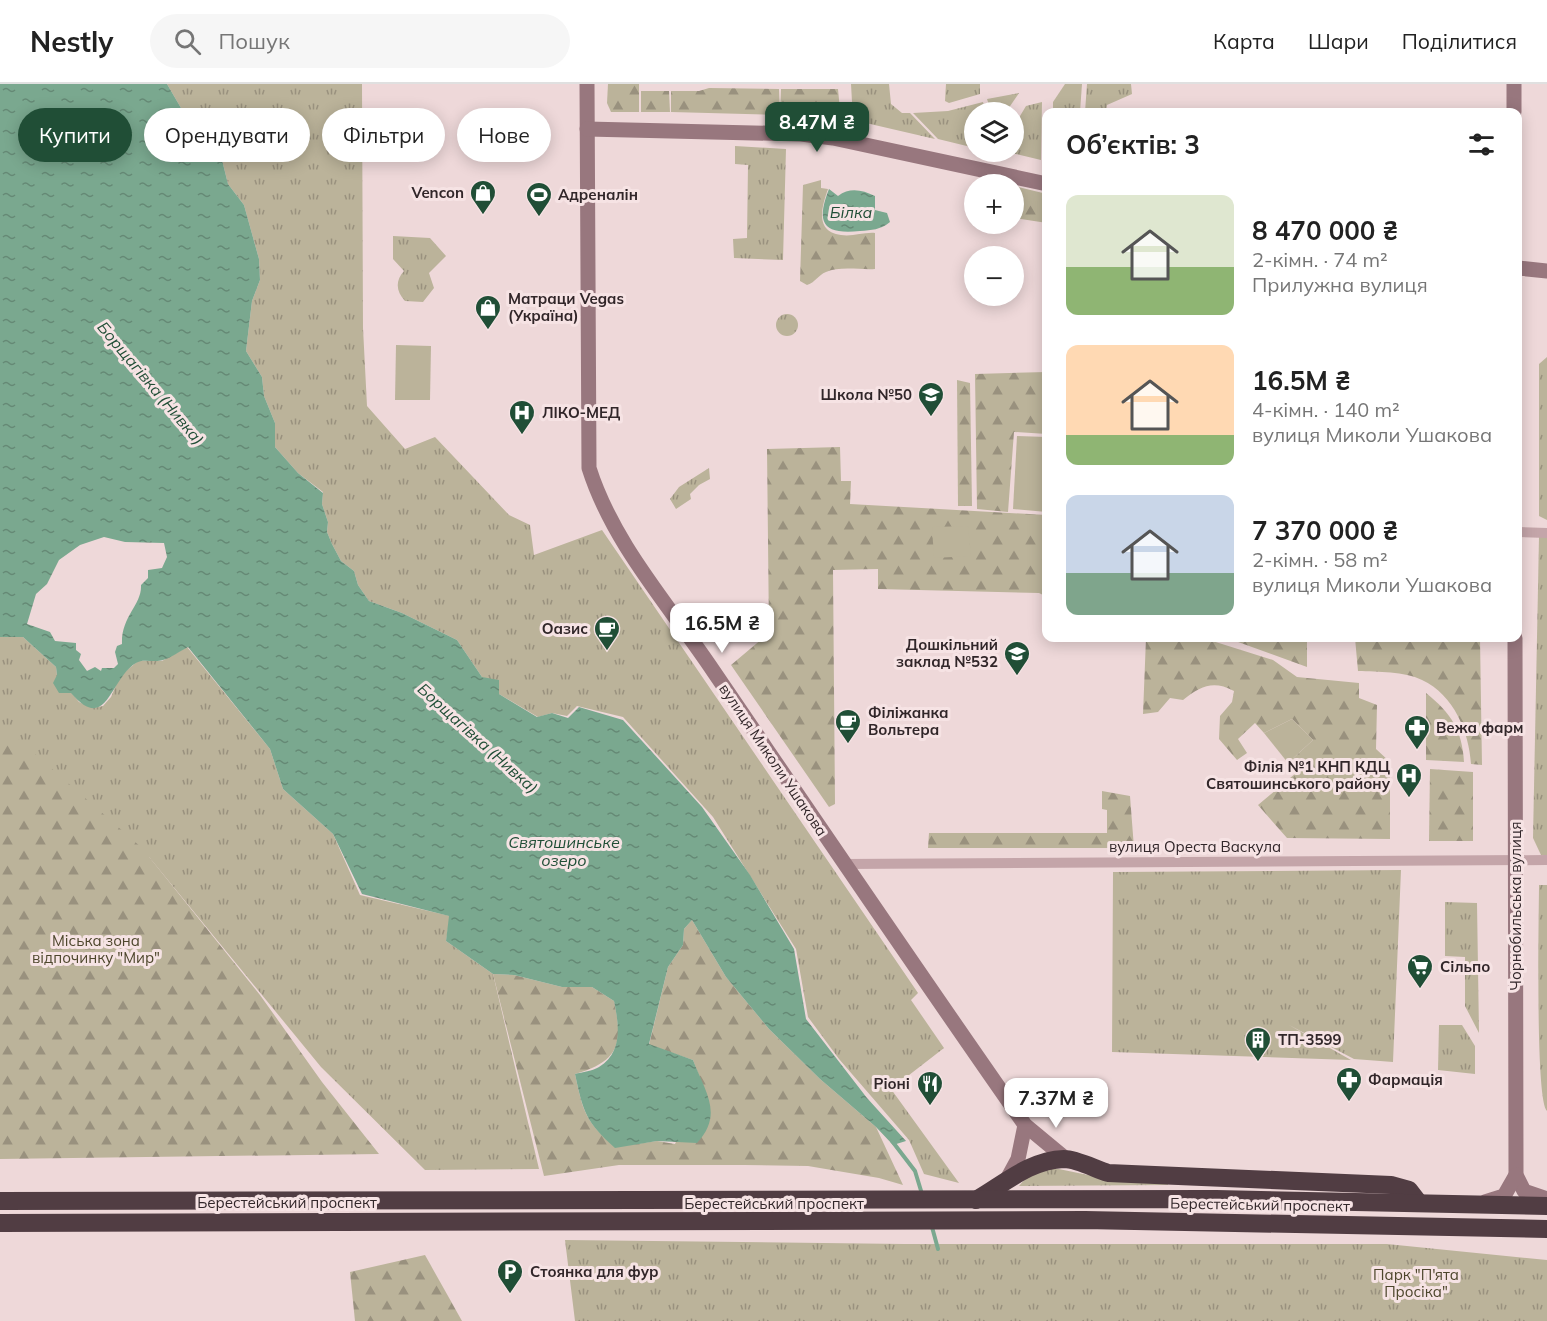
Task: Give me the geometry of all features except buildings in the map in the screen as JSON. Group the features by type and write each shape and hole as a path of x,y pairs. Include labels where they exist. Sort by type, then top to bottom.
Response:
{"highway":[{"path":"974,1201 1004,1185 1020,1172 1045,1162 1066,1159 1108,1173 1391,1185 1409,1190 1419,1203"},
{"name":"Берестейський проспект","path":"0,1202 1216,1199 1547,1206"},
{"name":"Берестейський проспект","path":"0,1222 1085,1220 1547,1229"}],"street":[{"name":"вулиця Миколи Ушакова","path":"587,84 589,468 598,496 653,585 843,864 1025,1125 1066,1159"},
{"path":"1514,84 1514,108"},
{"path":"587,129 801,135 833,138 1042,183"},
{"path":"1522,268 1547,271"},
{"path":"1522,532 1547,533"},
{"name":"Чорнобильська вулиця","path":"1515,642 1516,1175"},
{"name":"вулиця Ореста Васкула","path":"843,864 1547,860"},
{"path":"1004,1185 1018,1160 1025,1125"},
{"path":"1516,1175 1524,1191 1547,1199"},
{"path":"1473,1204 1504,1196 1516,1175"}],"green space":[{"path":"167,84 362,84 362,108 322,108 322,162 362,162 363,328 367,406 405,449 435,437 509,515 530,525 534,555 602,530 918,993 911,1000 944,1048 891,1089 959,1183 924,1174 909,1140 839,1059 808,1017 796,949 713,817 623,717 577,706 567,716 552,713 538,717 499,694 497,688 482,677 457,640 402,613 369,601 358,585 354,571 341,561 332,544 327,532 328,522 322,504 323,492 298,473 275,447 275,423 264,396 262,377 246,351 252,301 260,280 259,259 244,205 228,184 222,162 310,162 310,108 181,108"},
{"path":"608,84 639,84 639,112 611,112 607,103"},
{"path":"851,84 889,84 891,104 902,113 910,113 935,139 853,120"},
{"path":"946,84 980,84 980,94 949,103 945,101"},
{"path":"1065,84 1082,84 1080,108 1053,108 1053,102"},
{"path":"1087,84 1131,84 1132,94 1107,105 1107,108 1085,108"},
{"path":"709,88 779,89 780,114 781,89 838,89 841,121 780,115 671,112 671,91 699,91"},
{"path":"641,91 669,91 670,112 641,112"},
{"path":"1019,93 1013,102 988,102 987,99"},
{"path":"1042,102 1041,160 1024,156 1024,109 1026,106"},
{"path":"964,107 964,145 938,139 913,113 948,111"},
{"path":"735,146 786,149 783,260 734,258 733,239 747,238 748,165 735,164"},
{"path":"821,180 821,188 828,189 822,210 823,224 832,233 841,235 875,233 875,269 831,270 807,285 800,281 803,185"},
{"path":"1024,188 1042,193 1042,222 1024,220"},
{"path":"393,236 430,238 446,256 429,273 434,288 423,302 405,301 400,294 398,282 404,271 393,259"},
{"path":"787,314 795,317 798,325 795,333 787,336 779,333 776,325 779,317"},
{"path":"396,345 431,346 430,400 395,400"},
{"path":"1547,357 1547,520 1539,516 1539,364"},
{"path":"1042,372 1042,434 1014,432 1008,512 977,509 975,374"},
{"path":"957,380 970,383 972,506 958,506"},
{"path":"1017,436 1042,437 1042,512 1013,509"},
{"path":"840,447 841,481 851,481 850,504 1042,515 1042,594 878,589 878,569 833,570 835,804 829,807 731,665 769,633 767,449"},
{"path":"709,468 710,479 699,485 690,494 691,499 676,509 670,499 679,487"},
{"path":"968,526 971,556 934,558 932,527"},
{"path":"1547,535 1547,855 1541,855 1533,838 1539,537"},
{"path":"0,637 23,637 56,667 57,675 79,702 93,708 103,706 111,697 120,676 138,661 162,661 187,647 270,749 283,789 333,834 360,895 450,916 446,941 493,974 539,1169 425,1170 321,1067 149,857 0,1023"},
{"path":"1146,642 1216,642 1273,660 1297,677 1359,683 1359,698 1377,705 1376,749 1390,762 1390,839 1287,838 1258,805 1296,773 1288,763 1313,740 1292,719 1264,733 1255,723 1238,739 1247,753 1237,760 1219,739 1220,716 1232,702 1234,691 1220,686 1207,686 1183,700 1170,698 1158,712 1143,714"},
{"path":"1238,642 1307,642 1307,667"},
{"path":"1355,642 1480,642 1482,765 1471,764 1467,739 1458,716 1443,695 1433,687 1407,675 1358,671"},
{"path":"1426,693 1454,723 1461,741 1464,762 1426,760"},
{"path":"1292,719 1313,740 1288,763 1264,733"},
{"name":"Міська зона відпочинку \"Мир\"","path":"0,723 142,848 260,995 322,1082 379,1154 0,1159"},
{"path":"1430,769 1473,772 1473,841 1429,841"},
{"path":"1102,791 1130,796 1134,848 928,848 929,833 1107,833 1107,810 1102,809"},
{"path":"1401,870 1393,1062 1354,1059 1289,1025 1351,1060 1112,1052 1113,872"},
{"path":"1539,885 1547,885 1547,1111 1543,1099 1539,1043"},
{"path":"1445,902 1477,903 1479,1033 1465,1006 1465,957 1445,956"},
{"path":"692,920 726,977 769,1029 820,1079 876,1127 903,1185 879,1178 808,1166 619,1165 544,1176 493,974 514,975 562,987 592,987 614,1001 618,1028 615,1048 601,1063 575,1074 583,1107 597,1130 615,1147 657,1141 675,1144 702,1084 693,1060 649,1045 668,967 683,945 684,929"},
{"path":"1439,1025 1462,1025 1475,1046 1475,1074 1438,1070"},
{"path":"1054,1168 1112,1180 1168,1182 1168,1185 1019,1186 1030,1176"},
{"name":"Парк \"П'ята Просіка\"","path":"565,1240 904,1244 1387,1244 1547,1260 1547,1321 575,1321"},
{"path":"425,1255 462,1321 355,1321 350,1272"}],"water":[{"name":"Святошинське озеро","path":"0,84 167,84 181,108 144,108 144,162 222,162 228,184 244,205 259,259 260,280 252,301 246,351 262,377 264,396 275,423 275,447 298,473 323,493 322,504 328,522 327,532 341,561 354,571 358,585 369,601 402,613 457,640 482,677 499,680 499,694 537,717 552,713 568,718 579,707 623,720 702,807 750,875 794,949 806,1019 867,1098 906,1141 893,1145 769,1029 726,977 692,920 684,929 683,945 668,967 649,1044 693,1060 710,1103 709,1122 697,1143 657,1141 615,1148 587,1116 575,1074 597,1068 612,1054 616,1046 618,1028 614,1001 592,987 562,987 514,975 493,974 446,941 449,916 362,894 333,834 283,789 270,749 188,647 163,660 136,663 127,670 101,706 93,708 83,704 71,693 59,693 53,683 57,675 56,667 23,637 0,637","holes":["104,537 125,542 164,543 167,557 162,568 148,570 148,578 141,585 138,599 125,626 122,644 117,646 115,652 118,664 114,668 102,668 101,671 95,667 87,671 79,660 81,654 76,650 76,643 55,641 50,632 27,624 36,594 47,584 59,560 80,545"]},
{"name":"Білка","path":"829,189 838,196 847,191 856,190 875,196 875,210 887,213 890,222 879,228 868,230 847,232 830,228 825,224 823,218"}],"waterway":[{"name":"Борщагівка (Нивка)","path":"892,1141 915,1171 922,1194"},
{"name":"Борщагівка (Нивка)","path":"932,1227 938,1249"}],"place":[{"name":"Vencon","path":"483,216"},
{"name":"Адреналін","path":"539,218"},
{"name":"Матраци Vegas (Україна)","path":"488,331"},
{"name":"Школа №50","path":"931,418"},
{"name":"ЛІКО-МЕД","path":"522,436"},
{"name":"Оазис","path":"607,652"},
{"name":"Дошкільний заклад №532","path":"1017,677"},
{"name":"Філіжанка Вольтера","path":"848,745"},
{"name":"Вежа фарм","path":"1417,751"},
{"name":"Філія №1 КНП КДЦ Святошинського району","path":"1409,799"},
{"name":"Сільпо","path":"1420,990"},
{"name":"ТП-3599","path":"1258,1063"},
{"name":"Фармація","path":"1349,1103"},
{"name":"Ріоні","path":"930,1107"},
{"name":"Стоянка для фур","path":"510,1295"}]}
